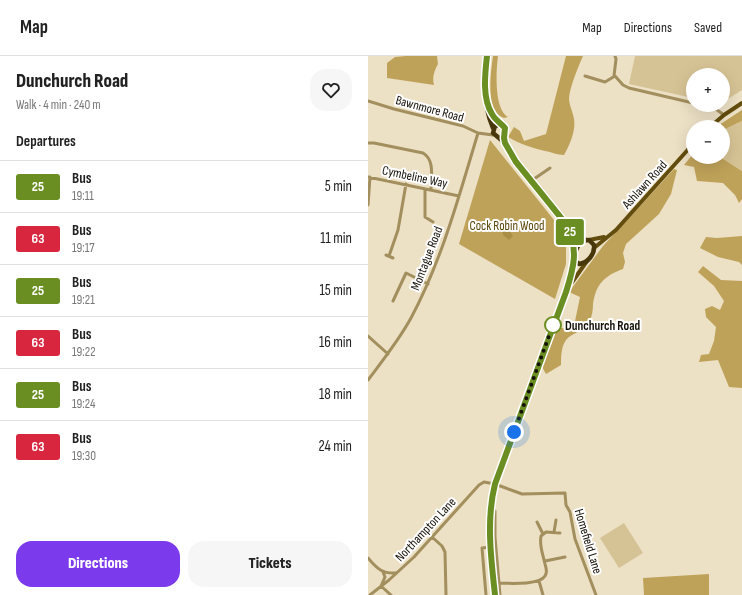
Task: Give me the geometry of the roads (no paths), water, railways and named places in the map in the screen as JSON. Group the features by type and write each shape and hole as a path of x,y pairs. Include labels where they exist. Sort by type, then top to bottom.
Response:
{"highway":[{"path":"487,56 485,82 493,133 505,143 516,162 576,236 587,240 592,243 594,252 587,261 579,264 574,260 575,254 580,244 587,240"},
{"path":"487,101 492,114 505,128 505,143"},
{"path":"493,133 497,125 501,124"},
{"path":"493,133 504,135"},
{"path":"566,224 571,236 575,254"}],"main road":[{"path":"718,120 742,102"},
{"name":"Ashlawn Road","path":"594,248 616,230 686,152"},
{"path":"587,240 608,236"},
{"path":"494,593 490,510 495,484 566,292 574,260"},
{"path":"566,292 587,261"}],"street":[{"path":"585,76 605,82 614,76 615,56"},
{"path":"614,76 617,77 623,85 629,88 686,101"},
{"name":"Bawnmore Road","path":"368,101 463,126 478,132 493,133"},
{"path":"720,112 724,115"},
{"name":"Montague Road","path":"368,380 388,354 411,318 428,284 442,250 478,132"},
{"path":"368,143 423,153 430,160 431,190"},
{"path":"531,181 550,168"},
{"path":"368,205 369,177"},
{"name":"Cymbeline Way","path":"369,177 459,196"},
{"path":"394,258 387,256 398,230 406,184"},
{"path":"425,188 425,217 433,222"},
{"path":"393,301 406,273 428,284"},
{"path":"368,336 388,354"},
{"name":"Northampton Lane","path":"370,595 397,573 479,485 484,482 495,484"},
{"name":"Homefield Lane","path":"495,484 522,494 565,493 566,505 570,512 575,539 596,595"},
{"path":"490,510 495,511 495,536 500,595"},
{"path":"554,532 556,520"},
{"path":"537,522 543,534"},
{"path":"494,583 539,581 545,577 547,572 540,540 546,532 560,533"},
{"path":"432,537 442,546 445,552 446,595"},
{"path":"486,595 482,546 491,547"},
{"path":"545,561 565,557"},
{"path":"368,558 383,572 387,574 397,573"},
{"path":"383,572 385,577 381,586 391,595"},
{"path":"539,581 543,595"},
{"path":"494,593 500,590"}],"place":[{"name":"Dunchurch Road","path":"553,325"}],"park label":[{"name":"Cock Robin Wood","path":"507,225"}]}
